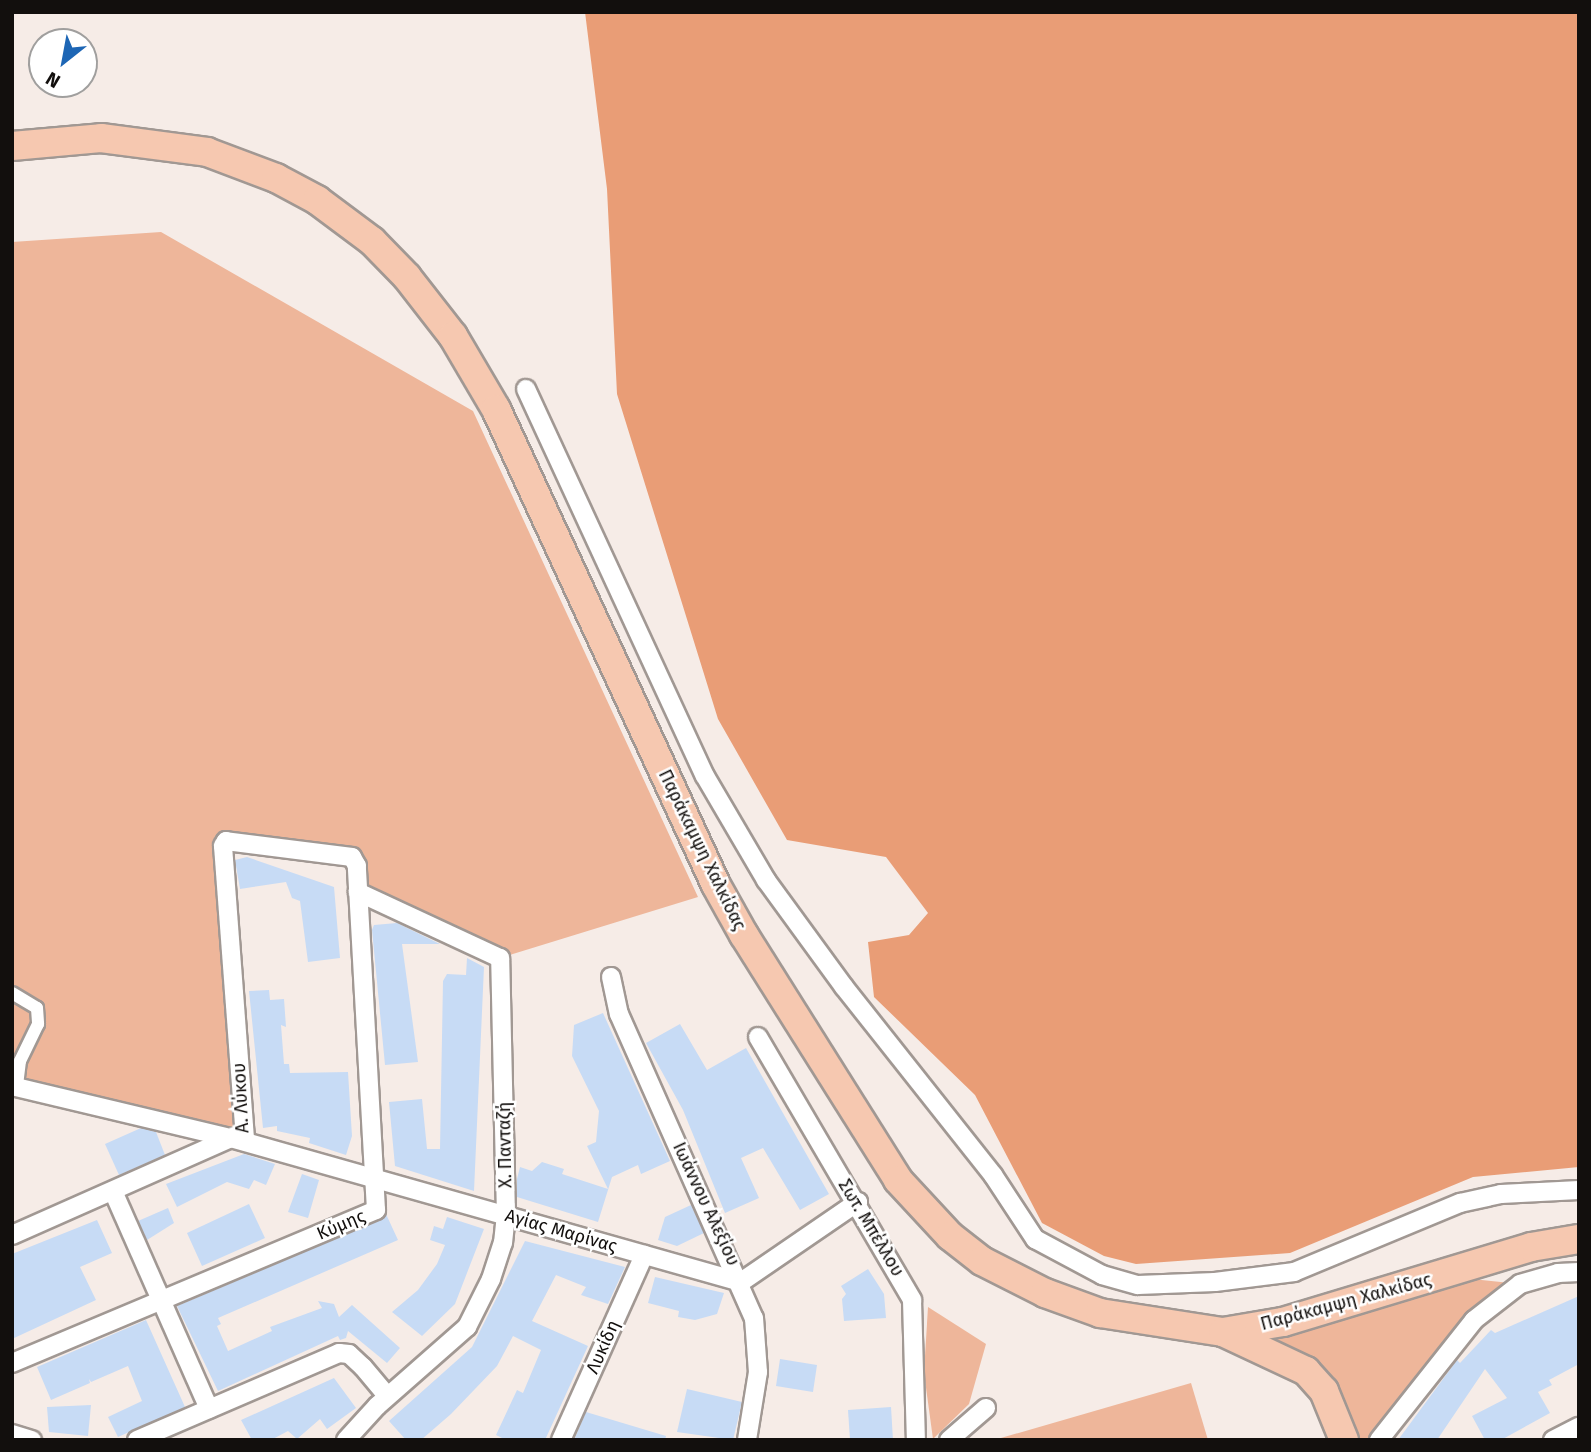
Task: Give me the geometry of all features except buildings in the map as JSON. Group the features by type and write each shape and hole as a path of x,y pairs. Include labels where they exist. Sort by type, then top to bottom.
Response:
{"main road":[{"name":"Παράκαμψη Χαλκίδας","path":"12,146 101,138 207,152 298,188 345,219 389,257 439,317 479,376 716,885 843,1098 898,1180 950,1236 1013,1279 1100,1313 1223,1332 1283,1322 1531,1247 1579,1239"},
{"path":"1223,1332 1306,1371 1338,1415 1344,1440"}],"street":[{"path":"526,389 705,776 766,880 844,987 993,1175 1035,1239 1102,1275 1138,1285 1215,1282 1294,1272 1460,1203 1502,1194 1579,1190"},
{"name":"Κύμης","path":"12,1363 376,1210 378,1179 358,892 352,857 226,841 223,846"},
{"name":"Α. Λύκου","path":"12,1235 238,1140 223,846"},
{"name":"Χ. Πανταζή","path":"346,1440 387,1396 467,1327 491,1279 506,1216 500,958 358,892"},
{"name":"Ιωάννου Αλεξίου","path":"611,977 619,1014 741,1282 754,1318 758,1372 747,1440"},
{"path":"12,993 37,1008 38,1024 16,1062 14,1086"},
{"name":"Σωτ. Μπέλλου","path":"758,1037 858,1202 912,1300 916,1440"},
{"name":"Αγίας Μαρίνας","path":"14,1086 238,1140 741,1282"},
{"path":"113,1191 208,1409"},
{"path":"741,1282 858,1202"},
{"name":"Λυκίδη","path":"561,1440 644,1255"},
{"path":"1379,1440 1474,1320 1520,1284 1558,1273 1579,1272"},
{"path":"137,1440 339,1353 349,1354 387,1396"},
{"path":"949,1440 986,1408"},
{"path":"1553,1440 1579,1427"},
{"path":"12,1434 32,1440"}],"shaded area":[{"path":"585,12 1579,12 1579,1167 1473,1177 1290,1253 1136,1264 1104,1256 1042,1223 975,1095 874,997 868,942 909,935 928,913 886,857 787,840 718,719 617,394 607,189"},
{"path":"161,232 473,411 698,897 500,958 358,892 357,866 227,841 245,1141 12,1086 12,242"},
{"path":"1443,1276 1520,1284 1500,1299 1379,1440 1344,1440 1337,1415 1257,1327"},
{"path":"928,1307 986,1344 969,1404 933,1439 924,1373"},
{"path":"1191,1383 1208,1440 994,1440"}]}
